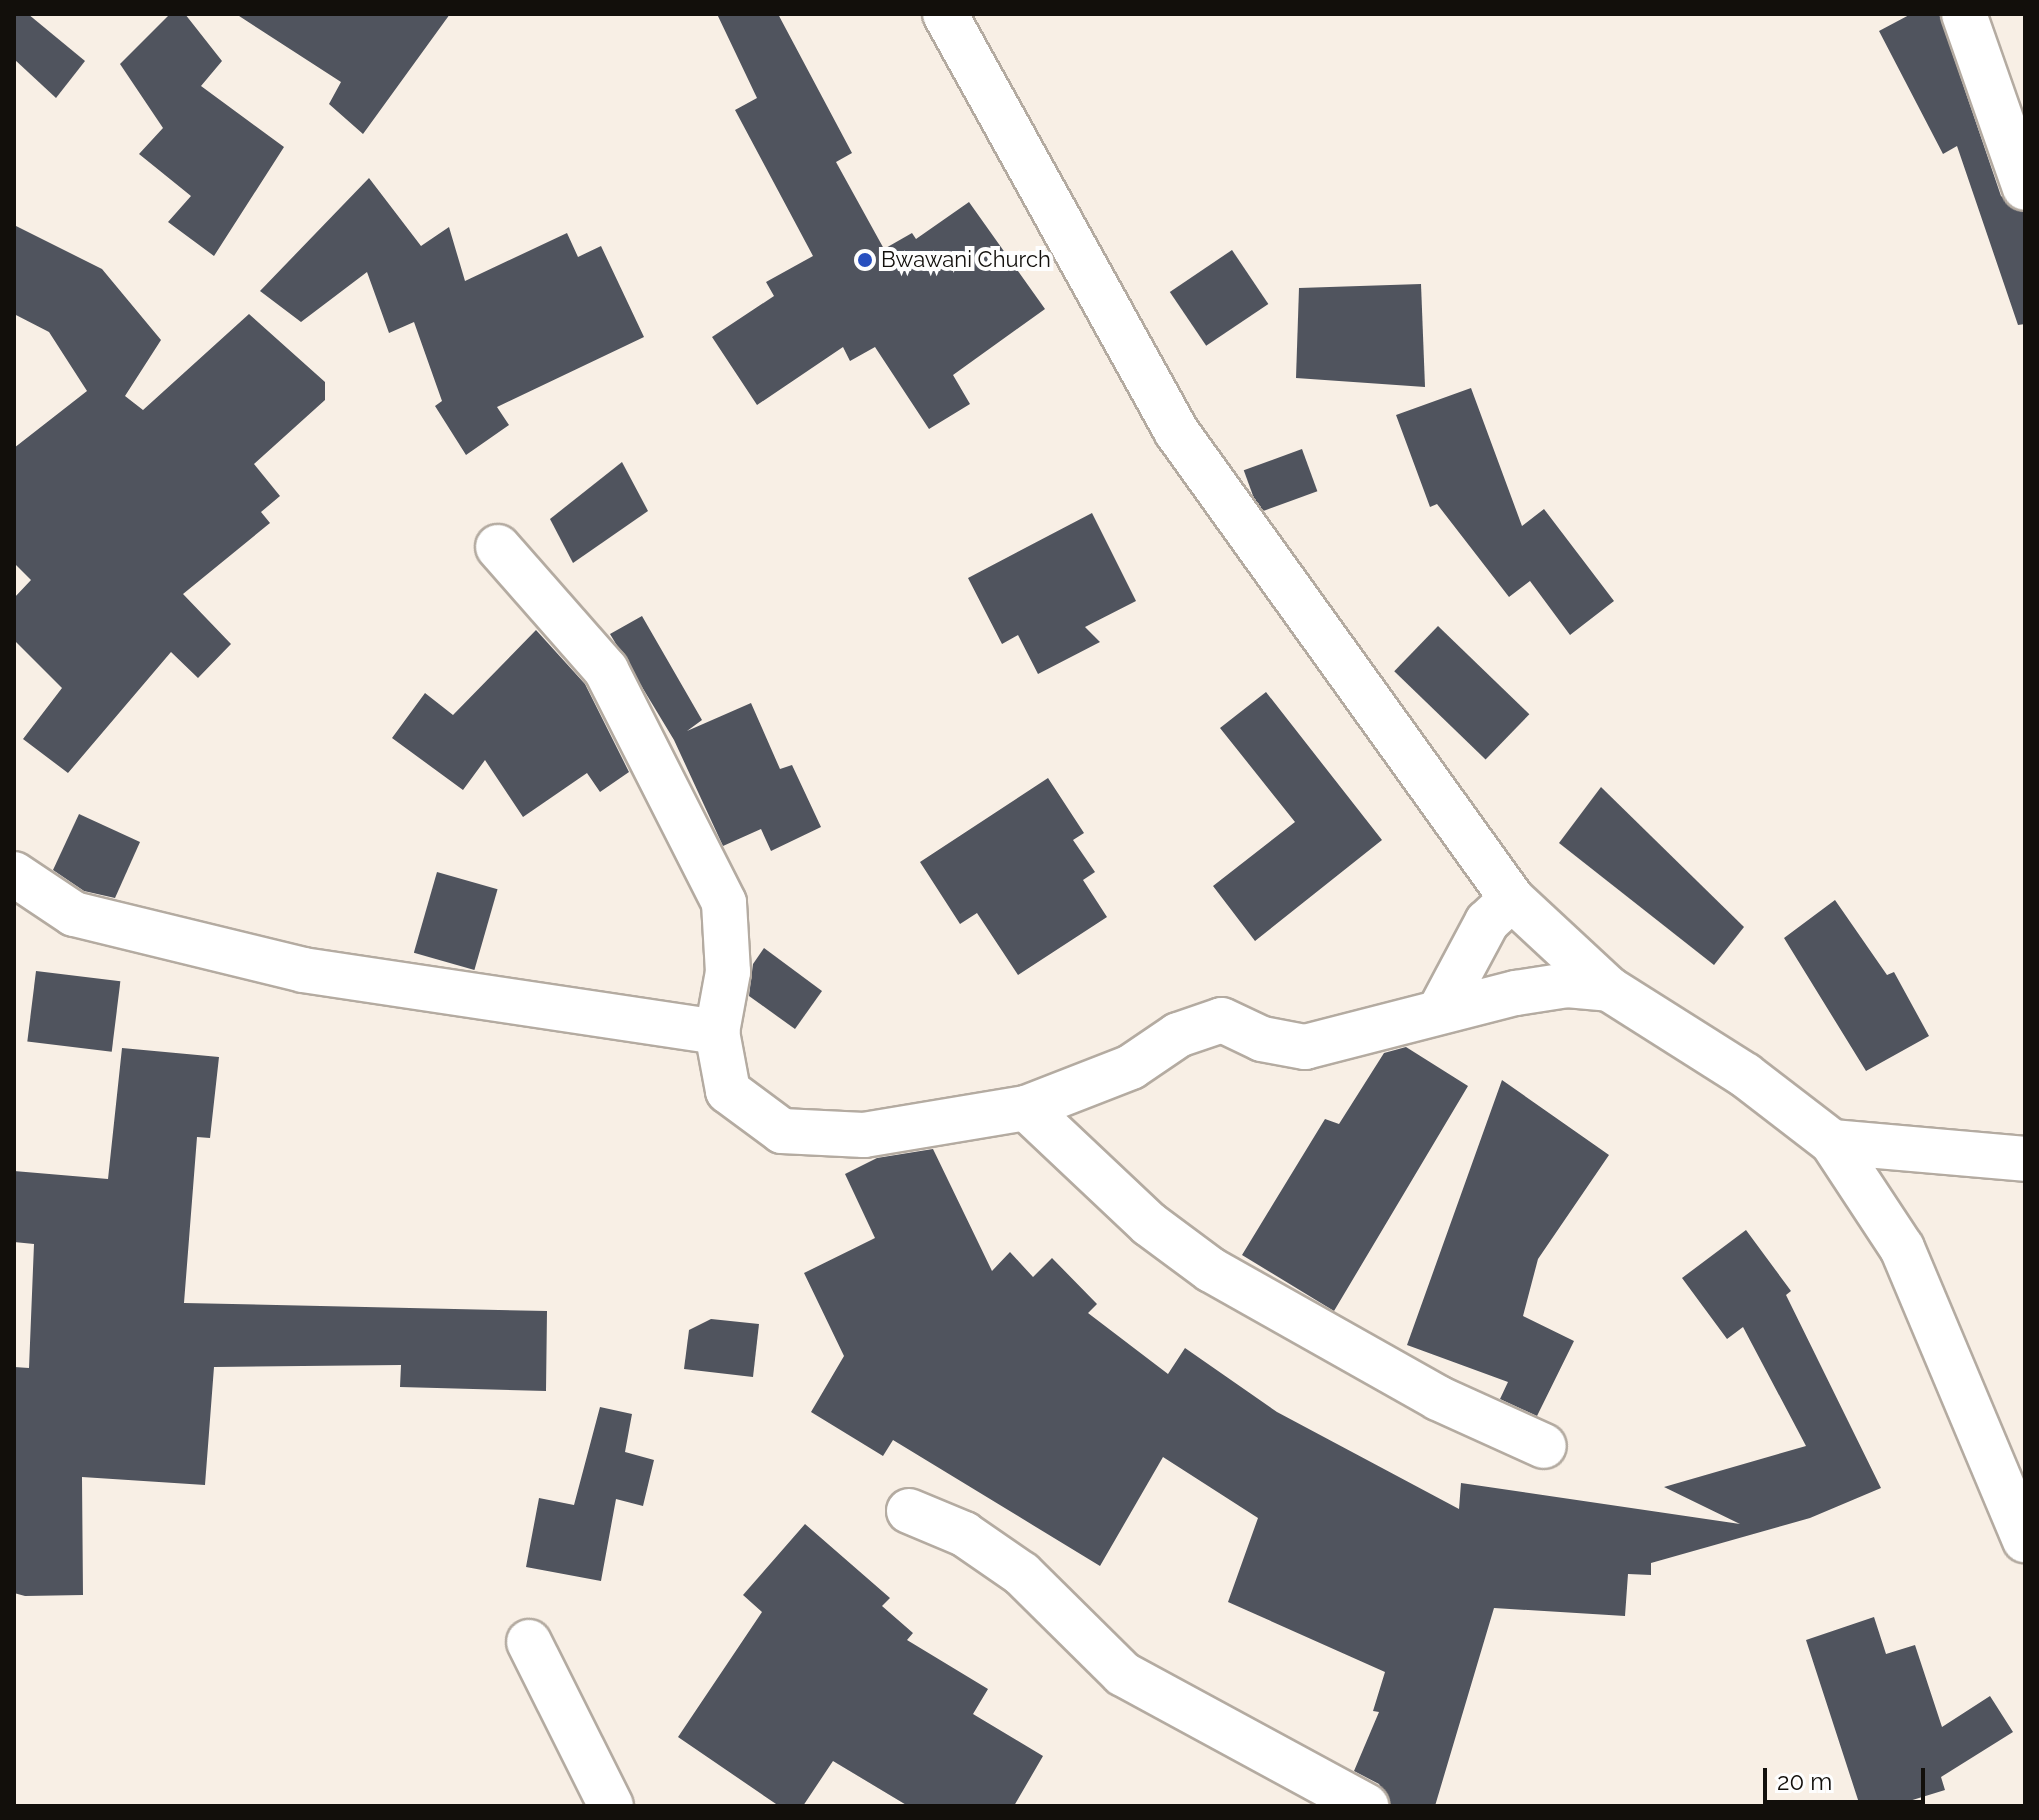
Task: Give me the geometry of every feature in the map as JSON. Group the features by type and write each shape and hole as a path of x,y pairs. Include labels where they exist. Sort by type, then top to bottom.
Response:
{"street":[{"path":"945,14 1176,431 1512,899 1609,989 1745,1075 1832,1142 1902,1248 2025,1540"},
{"path":"1964,14 2025,188"},
{"path":"498,547 606,670 724,903 728,972 717,1032 728,1091 782,1131 864,1135 1026,1108 1131,1067 1178,1035 1222,1020 1262,1039 1305,1047 1440,1010 1567,985 1609,989"},
{"path":"14,874 74,914 303,970 717,1032"},
{"path":"1440,1010 1487,922 1512,899"},
{"path":"1026,1108 1149,1224 1211,1270 1438,1398 1544,1446"},
{"path":"1832,1142 2025,1159"},
{"path":"909,1511 964,1534 1022,1574 1123,1674 1366,1806"},
{"path":"529,1642 611,1806"}],"building":[{"path":"14,14 28,14 85,61 56,98 14,59"},
{"path":"170,14 185,14 222,61 201,86 284,147 214,256 168,222 191,196 139,154 163,128 120,64"},
{"path":"236,14 450,14 363,134 329,104 341,82"},
{"path":"717,14 778,14 852,153 836,162 884,249 912,233 916,239 969,202 1045,309 953,375 970,404 929,429 875,347 850,361 843,347 757,405 712,337 774,296 766,282 813,256 735,110 757,98"},
{"path":"1911,14 1939,14 2001,196 2025,212 2025,324 2018,325 1957,146 1943,154 1879,31"},
{"path":"369,178 421,246 449,227 465,281 567,233 578,257 601,246 644,337 497,407 509,425 466,455 435,406 442,401 414,322 389,333 367,272 301,322 260,291"},
{"path":"14,225 102,269 161,340 125,396 143,410 249,314 325,382 325,400 254,464 280,496 261,512 270,523 183,594 231,644 198,678 171,652 68,773 23,739 62,688 14,640 14,598 31,580 14,563 14,448 87,391 49,332 14,314"},
{"path":"1232,250 1268,304 1206,346 1170,292"},
{"path":"1421,284 1425,387 1296,378 1299,288"},
{"path":"1471,388 1522,526 1544,509 1614,601 1570,635 1530,581 1509,597 1437,504 1430,507 1396,415"},
{"path":"1302,449 1317,491 1259,512 1244,470"},
{"path":"622,462 648,511 573,563 550,519"},
{"path":"1092,513 1136,601 1085,627 1100,642 1038,674 1018,635 1002,644 968,578"},
{"path":"642,616 702,720 687,731 751,703 780,769 792,765 821,827 771,851 761,829 723,846 674,740 610,634"},
{"path":"1438,626 1529,714 1486,760 1394,671"},
{"path":"536,630 585,684 629,772 600,792 587,773 523,817 485,760 463,790 392,738 425,693 453,715"},
{"path":"1266,692 1382,840 1255,941 1213,886 1295,822 1220,728"},
{"path":"1048,778 1084,833 1073,840 1095,872 1083,880 1107,917 1018,975 977,913 960,924 920,862"},
{"path":"1601,787 1744,927 1714,965 1559,843"},
{"path":"79,814 140,842 115,898 84,891 53,870"},
{"path":"437,872 498,889 474,970 414,953"},
{"path":"1835,900 1887,975 1894,972 1929,1036 1866,1071 1784,938"},
{"path":"764,948 822,991 795,1029 749,996 753,964"},
{"path":"36,971 120,981 112,1052 27,1041"},
{"path":"1406,1047 1468,1086 1334,1311 1242,1255 1325,1119 1339,1124 1384,1053"},
{"path":"122,1048 219,1057 210,1138 197,1137 184,1303 547,1311 546,1391 400,1387 401,1365 214,1367 205,1485 82,1477 83,1595 25,1596 14,1593 14,1367 29,1368 34,1244 14,1242 14,1171 108,1179"},
{"path":"1502,1080 1609,1155 1538,1259 1523,1316 1574,1341 1537,1416 1500,1399 1508,1382 1407,1345"},
{"path":"933,1149 992,1271 1010,1252 1033,1277 1052,1258 1097,1304 1088,1313 1168,1374 1185,1348 1277,1412 1459,1509 1461,1483 1740,1524 1664,1487 1806,1446 1743,1327 1727,1339 1682,1278 1746,1230 1791,1291 1786,1295 1881,1488 1810,1518 1651,1563 1651,1575 1628,1574 1625,1616 1494,1608 1435,1806 1391,1806 1379,1784 1354,1771 1379,1712 1373,1711 1385,1672 1228,1602 1258,1518 1163,1457 1100,1566 893,1440 883,1456 811,1412 844,1356 804,1273 875,1238 845,1174 877,1158"},
{"path":"711,1319 759,1324 753,1377 684,1369 689,1330"},
{"path":"600,1407 632,1414 625,1452 654,1460 643,1506 616,1499 601,1581 526,1567 539,1498 574,1505"},
{"path":"805,1524 890,1598 882,1606 913,1633 907,1640 988,1689 973,1714 1043,1756 1014,1806 908,1806 833,1761 803,1806 779,1806 678,1737 762,1612 743,1595"},
{"path":"1874,1617 1886,1654 1915,1645 1942,1727 1990,1696 2013,1732 1941,1777 1945,1790 1893,1806 1860,1806 1806,1640"}],"place":[{"name":"Bwawani Church","path":"865,260"}]}
